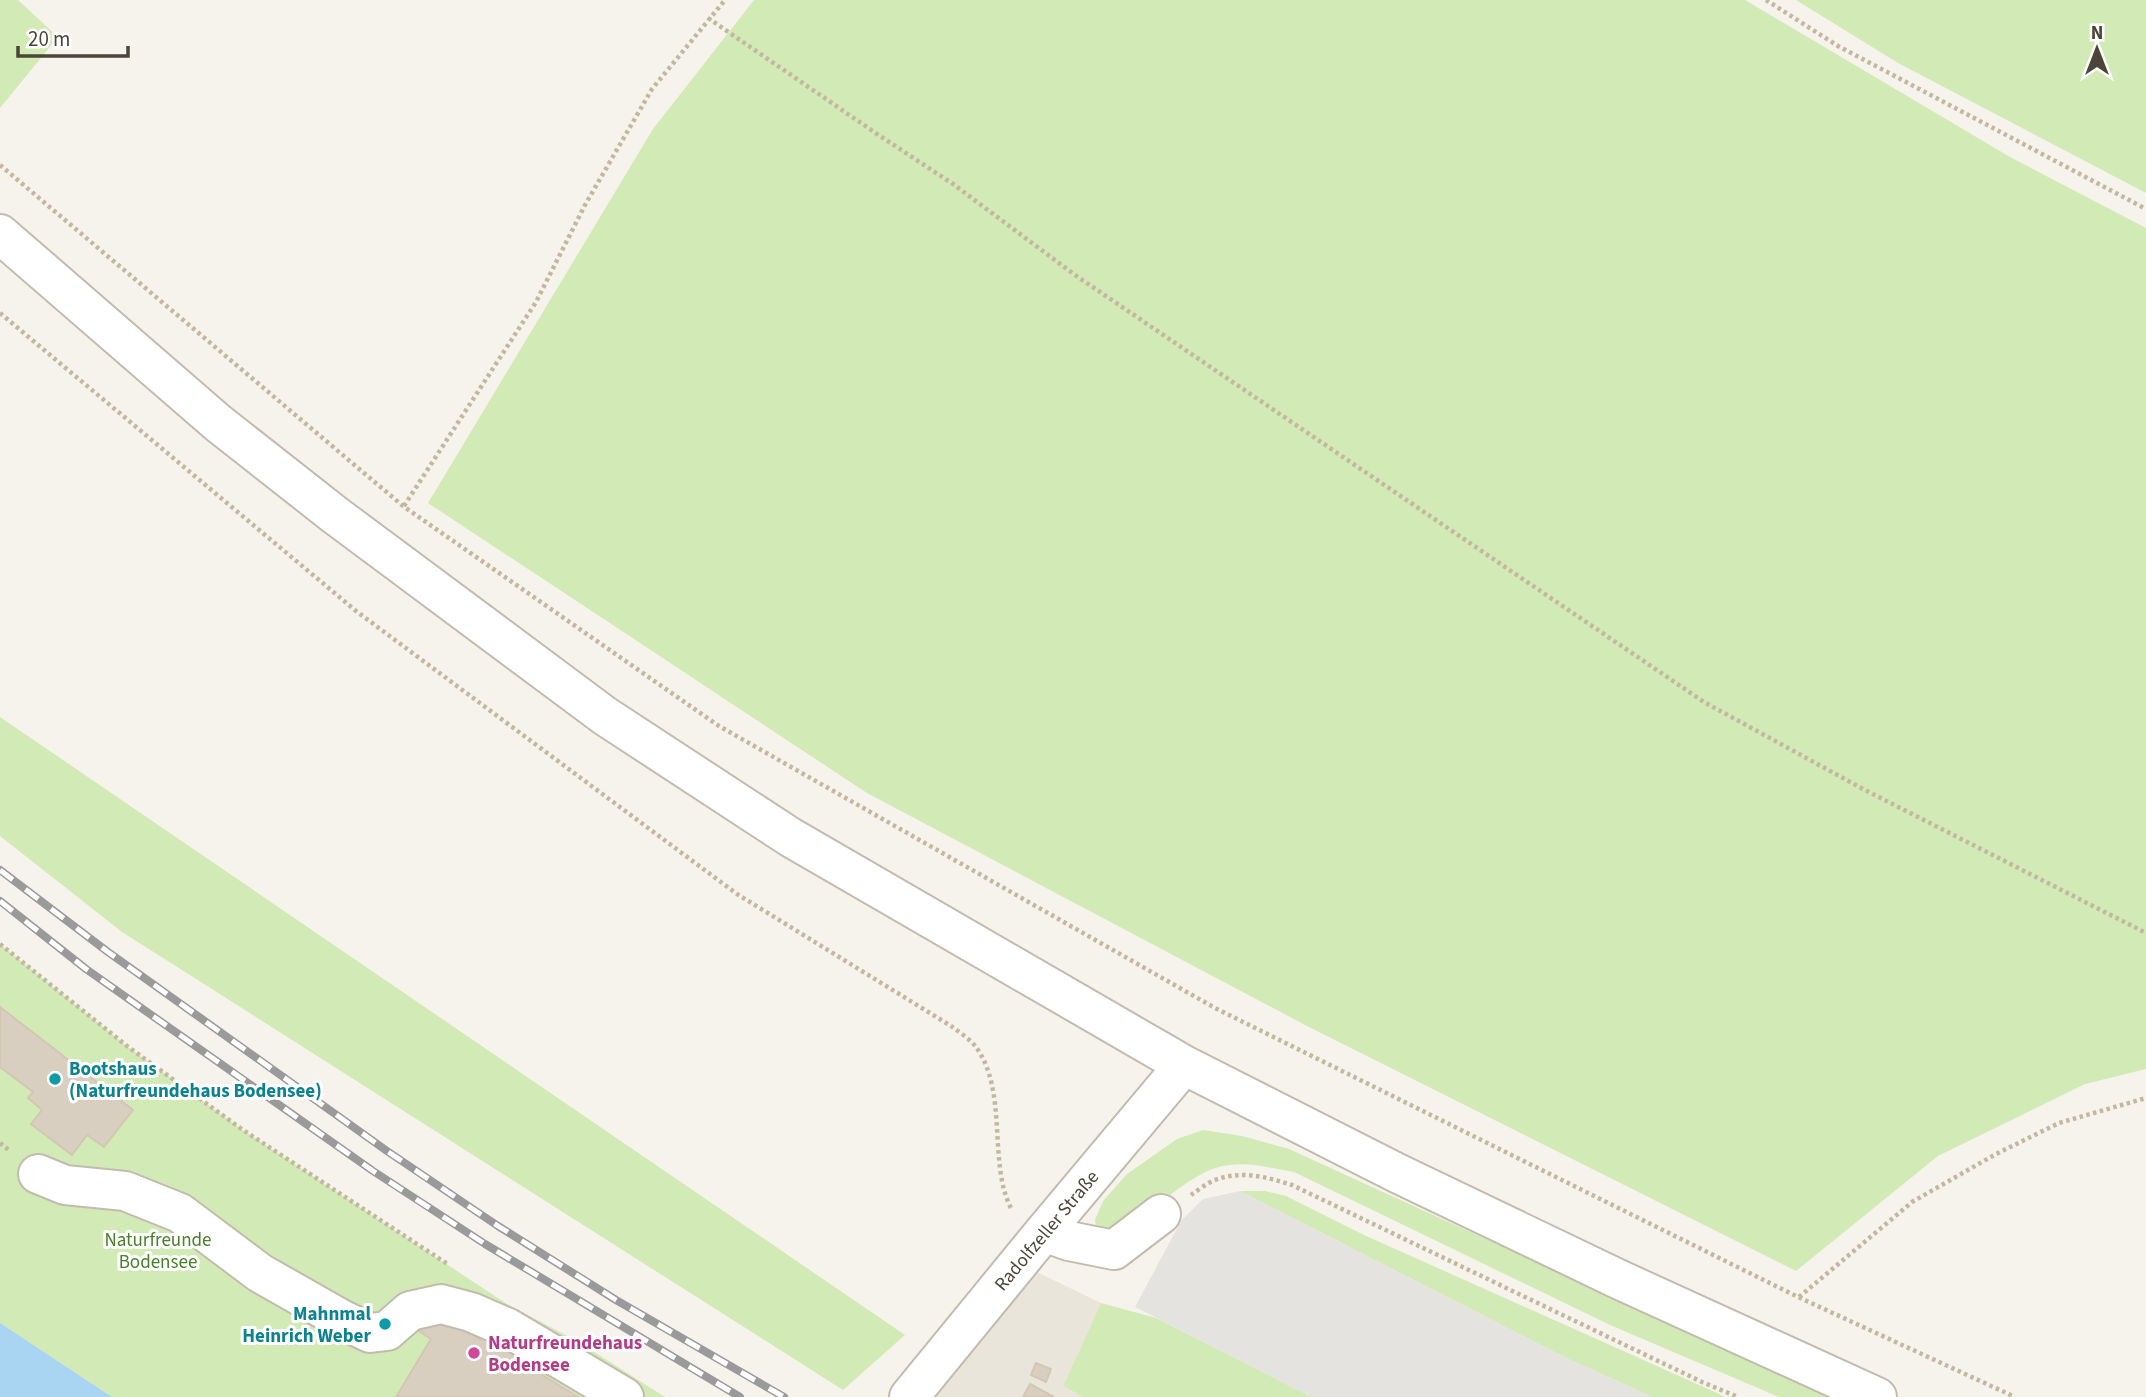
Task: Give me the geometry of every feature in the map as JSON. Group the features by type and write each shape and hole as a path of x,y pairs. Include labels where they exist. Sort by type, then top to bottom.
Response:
{"street":[{"path":"0,234 218,423 357,532 605,716 790,836 1184,1065 1397,1173 1618,1279 1877,1397"},
{"name":"Radolfzeller Straße","path":"909,1397 1184,1065"},
{"path":"38,1174 65,1185 125,1191 180,1213 260,1273 370,1333 387,1331 410,1311 441,1304 471,1312 508,1328 624,1397"},
{"path":"1044,1232 1069,1241 1114,1250 1161,1214"}],"path":[{"path":"403,506 536,302 585,205 652,89 725,0"},
{"path":"1766,0 1838,46 2146,209"},
{"path":"708,18 953,184 1076,275 1704,702 1863,789 2146,933"},
{"path":"0,164 403,506 719,726 1215,1008 1798,1297 2015,1397"},
{"path":"0,313 356,611 737,894 951,1026 975,1045 985,1065 996,1105 1003,1184 1010,1208 1022,1220 1044,1232"},
{"path":"0,944 127,1046 243,1130 456,1270"},
{"path":"1798,1297 1912,1202 1996,1154 2059,1123 2146,1098"},
{"path":"1161,1214 1214,1180 1238,1175 1262,1175 1272,1178 1292,1185 1738,1397"}],"shaded area":[{"path":"1240,1191 1566,1358 1652,1397 1312,1397 1135,1307 1181,1221 1203,1199"},
{"path":"1035,1271 1101,1303 1063,1386 1083,1397 934,1397"}],"green space":[{"path":"0,0 18,0 58,37 0,108"},
{"path":"754,0 1745,0 2010,157 2146,228 2146,1069 2085,1084 1938,1156 1796,1271 1309,1027 867,793 428,503 653,129"},
{"path":"1796,0 2146,0 2146,193 1898,63"},
{"path":"0,717 905,1335 843,1390 122,932 0,836"},
{"name":"Naturfreunde Bodensee","path":"0,944 127,1046 243,1130 507,1304 577,1341 665,1397 112,1397 0,1323"},
{"path":"1203,1130 1242,1136 1289,1149 1713,1343 1840,1397 1779,1397 1610,1325 1294,1172 1247,1164 1219,1167 1189,1182 1127,1224 1097,1232 1095,1220 1103,1201 1127,1174 1177,1139"},
{"path":"1240,1191 1265,1191 1286,1196 1364,1235 1726,1397 1652,1397 1566,1358"},
{"path":"1101,1303 1156,1318 1312,1397 1083,1397 1063,1386"}],"water":[{"path":"0,1323 112,1397 0,1397"}],"building":[{"name":"Bootshaus (Naturfreundehaus Bodensee)","path":"0,1007 133,1110 104,1147 87,1135 72,1155 31,1124 42,1110 28,1098 33,1092 0,1067"},
{"name":"Naturfreundehaus Bodensee","path":"431,1310 481,1340 487,1330 548,1366 542,1375 578,1397 396,1397 431,1339 419,1331"},
{"path":"1036,1363 1051,1369 1046,1382 1031,1375"},
{"path":"1030,1384 1054,1397 1023,1397"}],"railway":[{"path":"0,870 108,952 387,1151 498,1226 616,1300 784,1397"},
{"path":"0,901 86,969 373,1171 485,1244 740,1397"}],"place":[{"name":"Bootshaus (Naturfreundehaus Bodensee)","path":"55,1079"},
{"name":"Mahnmal Heinrich Weber","path":"385,1324"},
{"name":"Naturfreundehaus Bodensee","path":"474,1353"}]}
